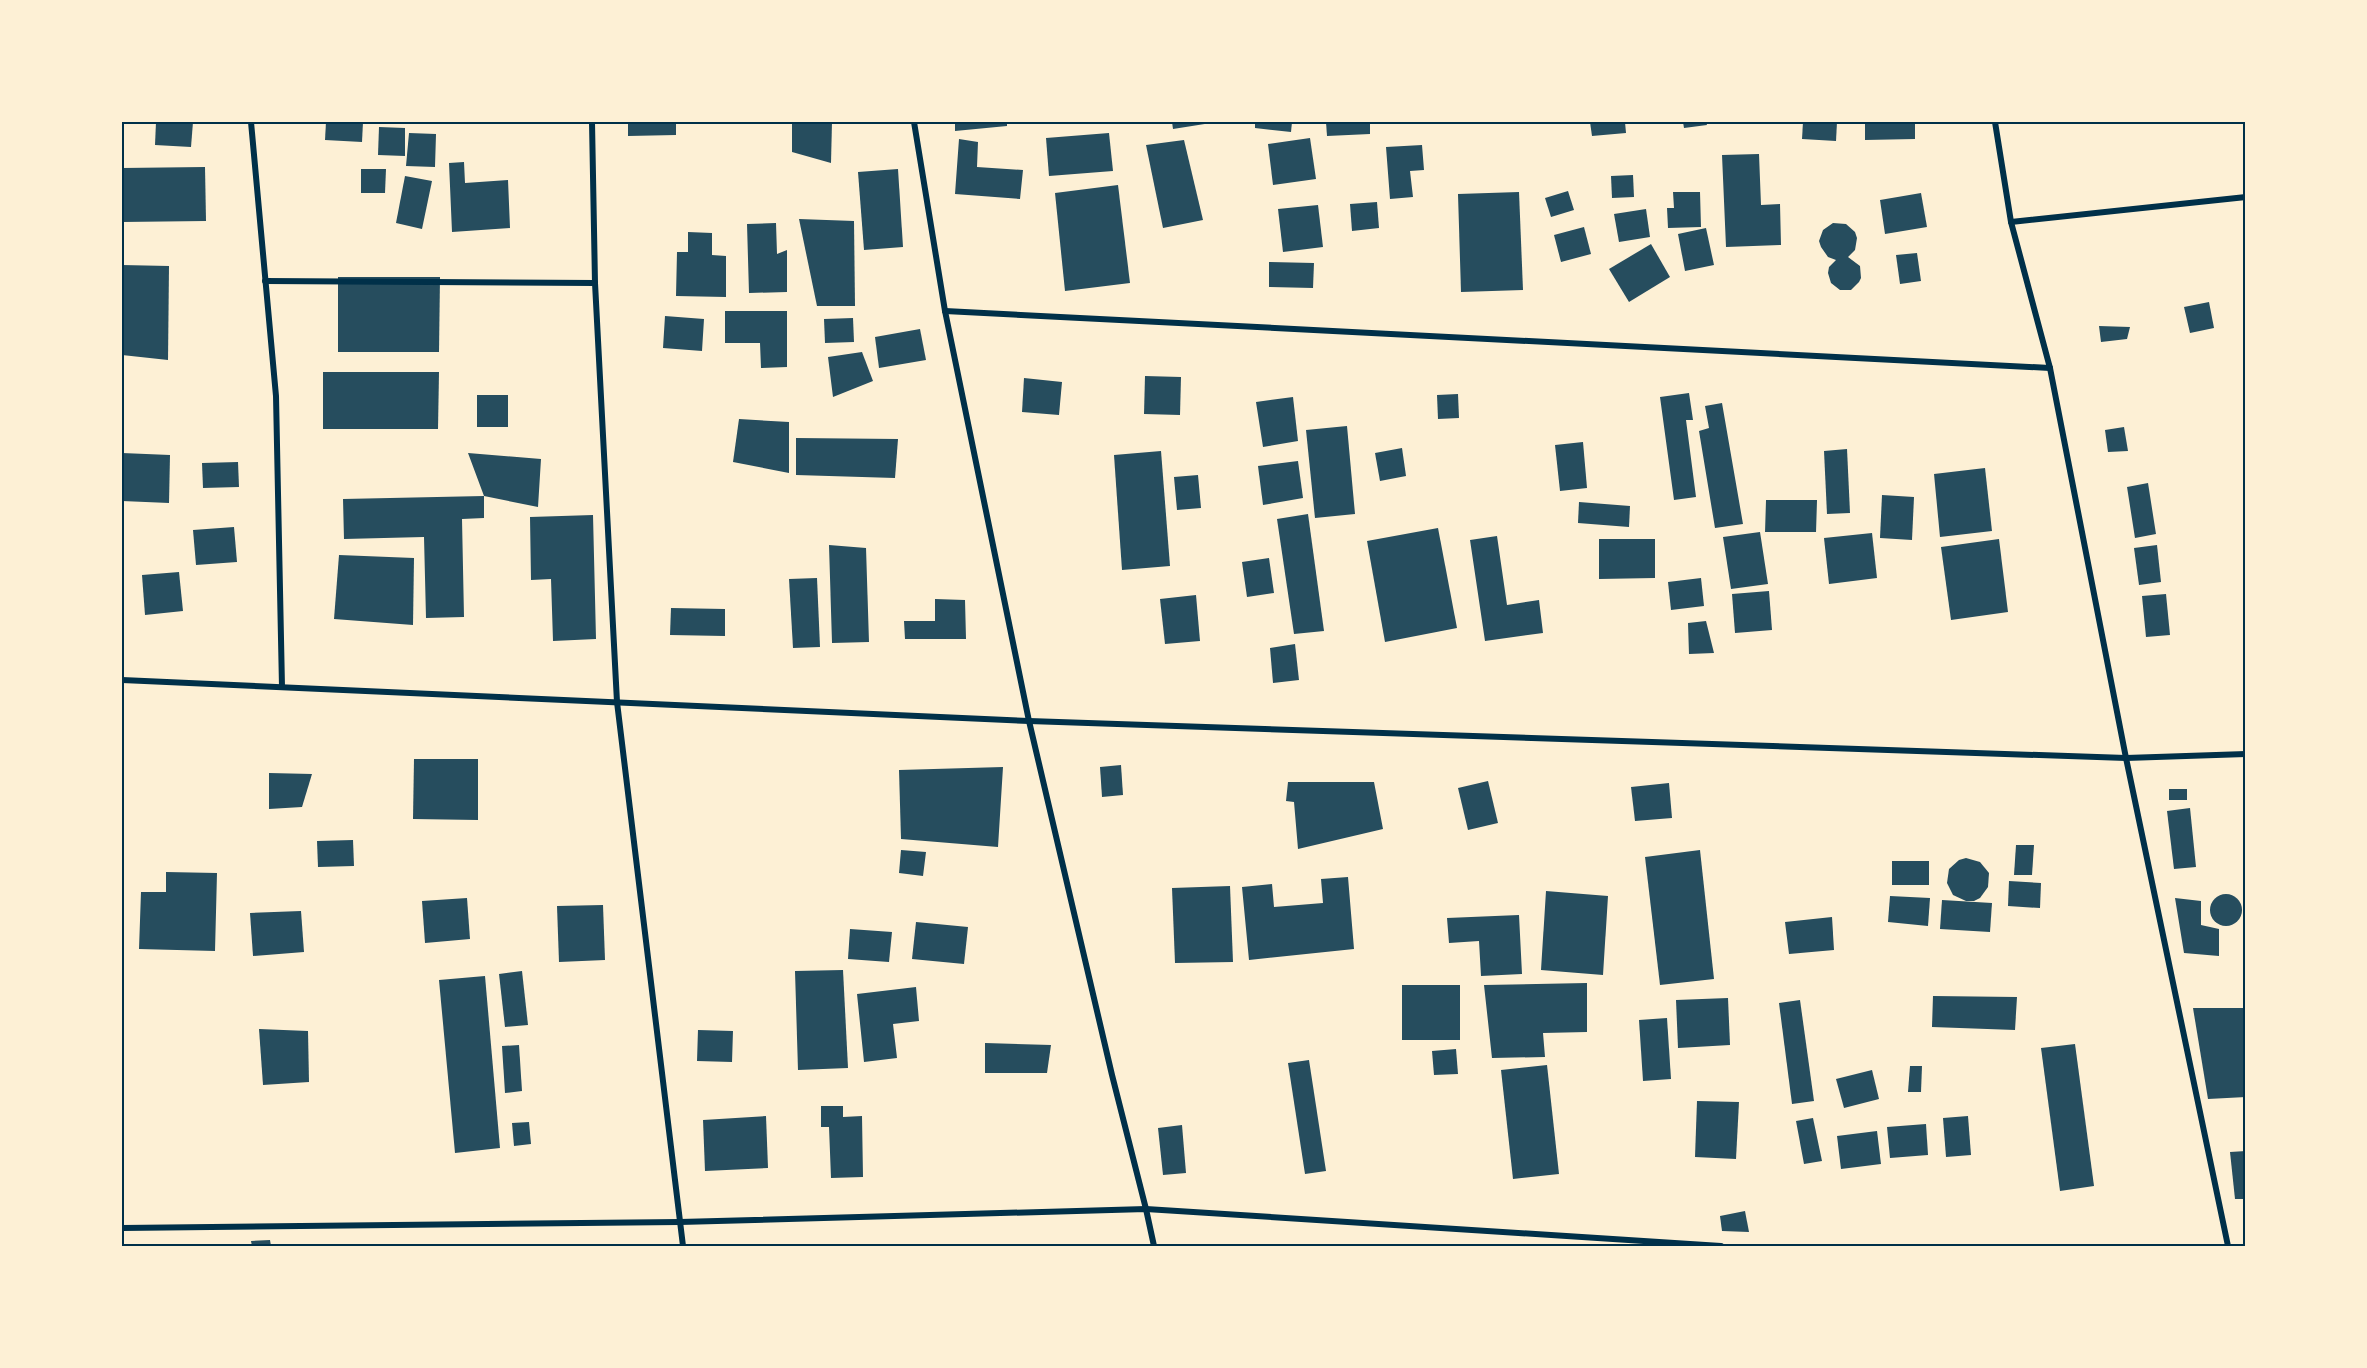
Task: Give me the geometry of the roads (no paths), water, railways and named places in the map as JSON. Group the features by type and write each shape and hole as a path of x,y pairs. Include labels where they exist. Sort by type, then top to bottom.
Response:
{"street":[{"path":"251,122 276,396 282,687"},
{"path":"592,122 595,283 617,702 683,1246"},
{"path":"914,122 945,311 1029,721 1154,1246"},
{"path":"1995,122 2011,222 2050,368 2126,758 2228,1246"},
{"path":"2011,222 2246,197"},
{"path":"265,281 595,283"},
{"path":"945,311 2050,368"},
{"path":"122,680 1029,721 2126,758 2246,754"},
{"path":"122,1228 680,1222 1146,1209 1721,1246"}]}
